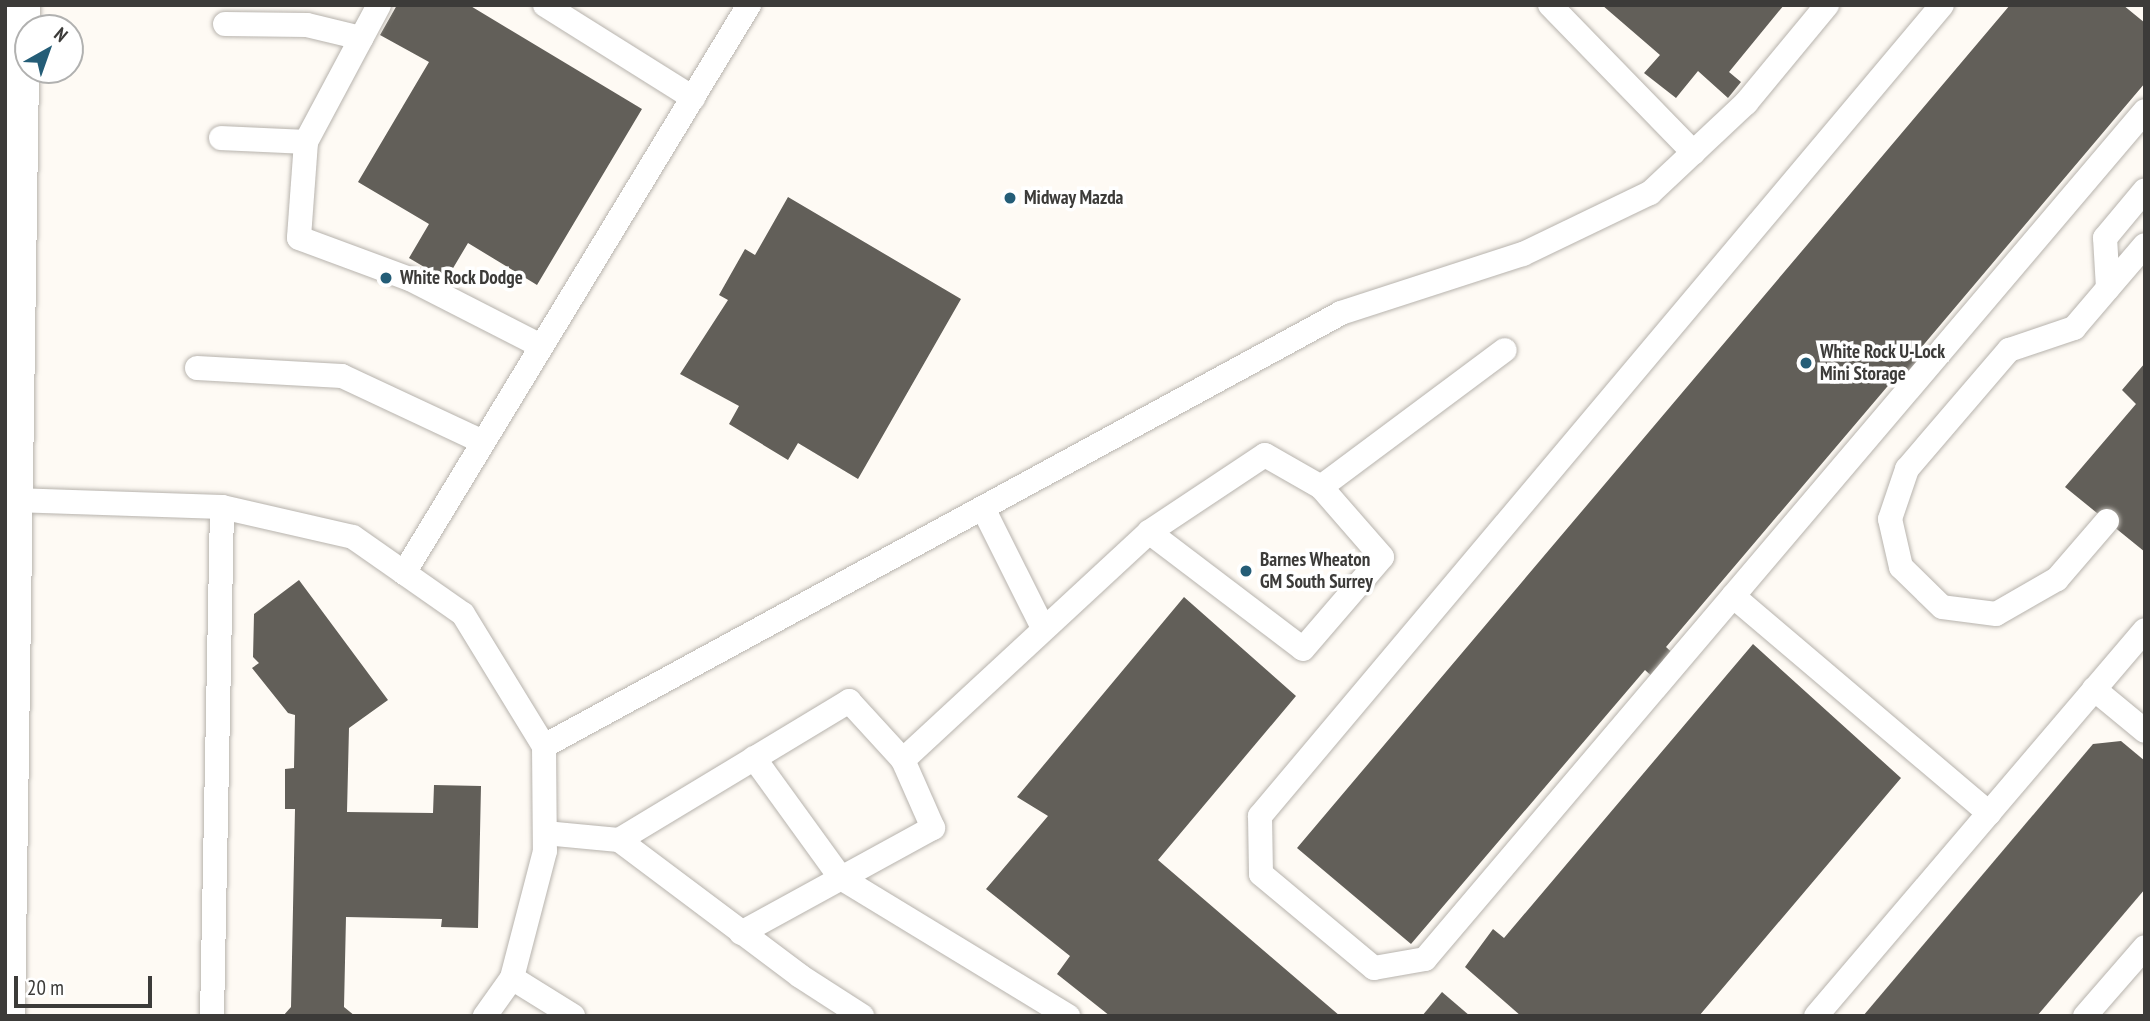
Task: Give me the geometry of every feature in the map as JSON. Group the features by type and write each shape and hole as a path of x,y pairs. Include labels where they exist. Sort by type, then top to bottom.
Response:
{"main road":[{"path":"6,1016 21,5"}],"lane":[{"path":"379,5 306,142 299,237 410,279 541,346"},
{"path":"545,5 693,98"},
{"path":"404,573 749,5"},
{"path":"1550,5 1694,153"},
{"path":"544,746 1341,313 1523,254 1650,193 1746,103 1827,5"},
{"path":"1942,5 1260,816 1261,874 1374,968 1425,958 2145,111"},
{"path":"225,24 307,25 361,38"},
{"path":"221,138 306,142"},
{"path":"2108,288 2105,238 2145,190"},
{"path":"2107,521 2057,579 1996,614 1942,607 1901,567 1891,519 1907,469 2009,350 2074,328 2145,245"},
{"path":"1321,487 1506,350"},
{"path":"197,368 342,376 483,442"},
{"path":"903,760 1042,626 1149,532 1265,454 1321,487 1382,557 1303,649 1149,532"},
{"path":"13,500 222,507 353,537 463,614 544,746 545,833 512,978 485,1016"},
{"path":"212,1016 222,507"},
{"path":"983,508 1042,626"},
{"path":"1733,596 1989,813"},
{"path":"1816,1016 2145,630"},
{"path":"2094,689 2145,731"},
{"path":"619,840 849,701 903,760 933,828 741,933"},
{"path":"754,758 841,878 1068,1016"},
{"path":"545,833 619,840 741,933 862,1016"},
{"path":"2085,1016 2145,947"},
{"path":"512,978 573,1016"}],"building":[{"path":"397,5 469,5 642,109 537,285 468,243 446,280 409,258 429,224 358,182 429,62 380,35"},
{"path":"1602,5 1784,5 1729,72 1741,82 1728,98 1698,71 1676,98 1644,73 1660,55"},
{"path":"2010,5 2123,5 2145,23 2145,83 1920,349 1930,359 1909,384 1898,374 1666,647 1678,658 1658,682 1645,670 1411,944 1297,848"},
{"path":"788,197 961,299 858,479 798,443 788,460 729,424 739,406 680,374 728,300 719,295 745,249 755,255"},
{"path":"2145,363 2145,552 2065,487 2136,404 2122,390"},
{"path":"299,580 388,700 349,728 347,812 433,813 434,785 481,786 478,928 441,927 442,919 346,917 344,1007 355,1016 283,1016 291,1007 295,809 285,809 285,769 294,768 295,715 288,713 252,668 259,663 253,657 254,614"},
{"path":"1184,597 1296,696 1158,860 1340,1016 1110,1016 1057,974 1070,956 986,889 1048,816 1017,797"},
{"path":"1753,644 1901,778 1699,1016 1521,1016 1465,967 1493,929 1504,938"},
{"path":"2121,741 2145,761 2145,889 2037,1016 1863,1016 2093,744"},
{"path":"1442,992 1470,1016 1422,1016"}],"place":[{"name":"Midway Mazda","path":"1010,198"},
{"name":"White Rock Dodge","path":"386,278"},
{"name":"White Rock U-Lock Mini Storage","path":"1806,363"},
{"name":"Barnes Wheaton GM South Surrey","path":"1246,571"}]}
